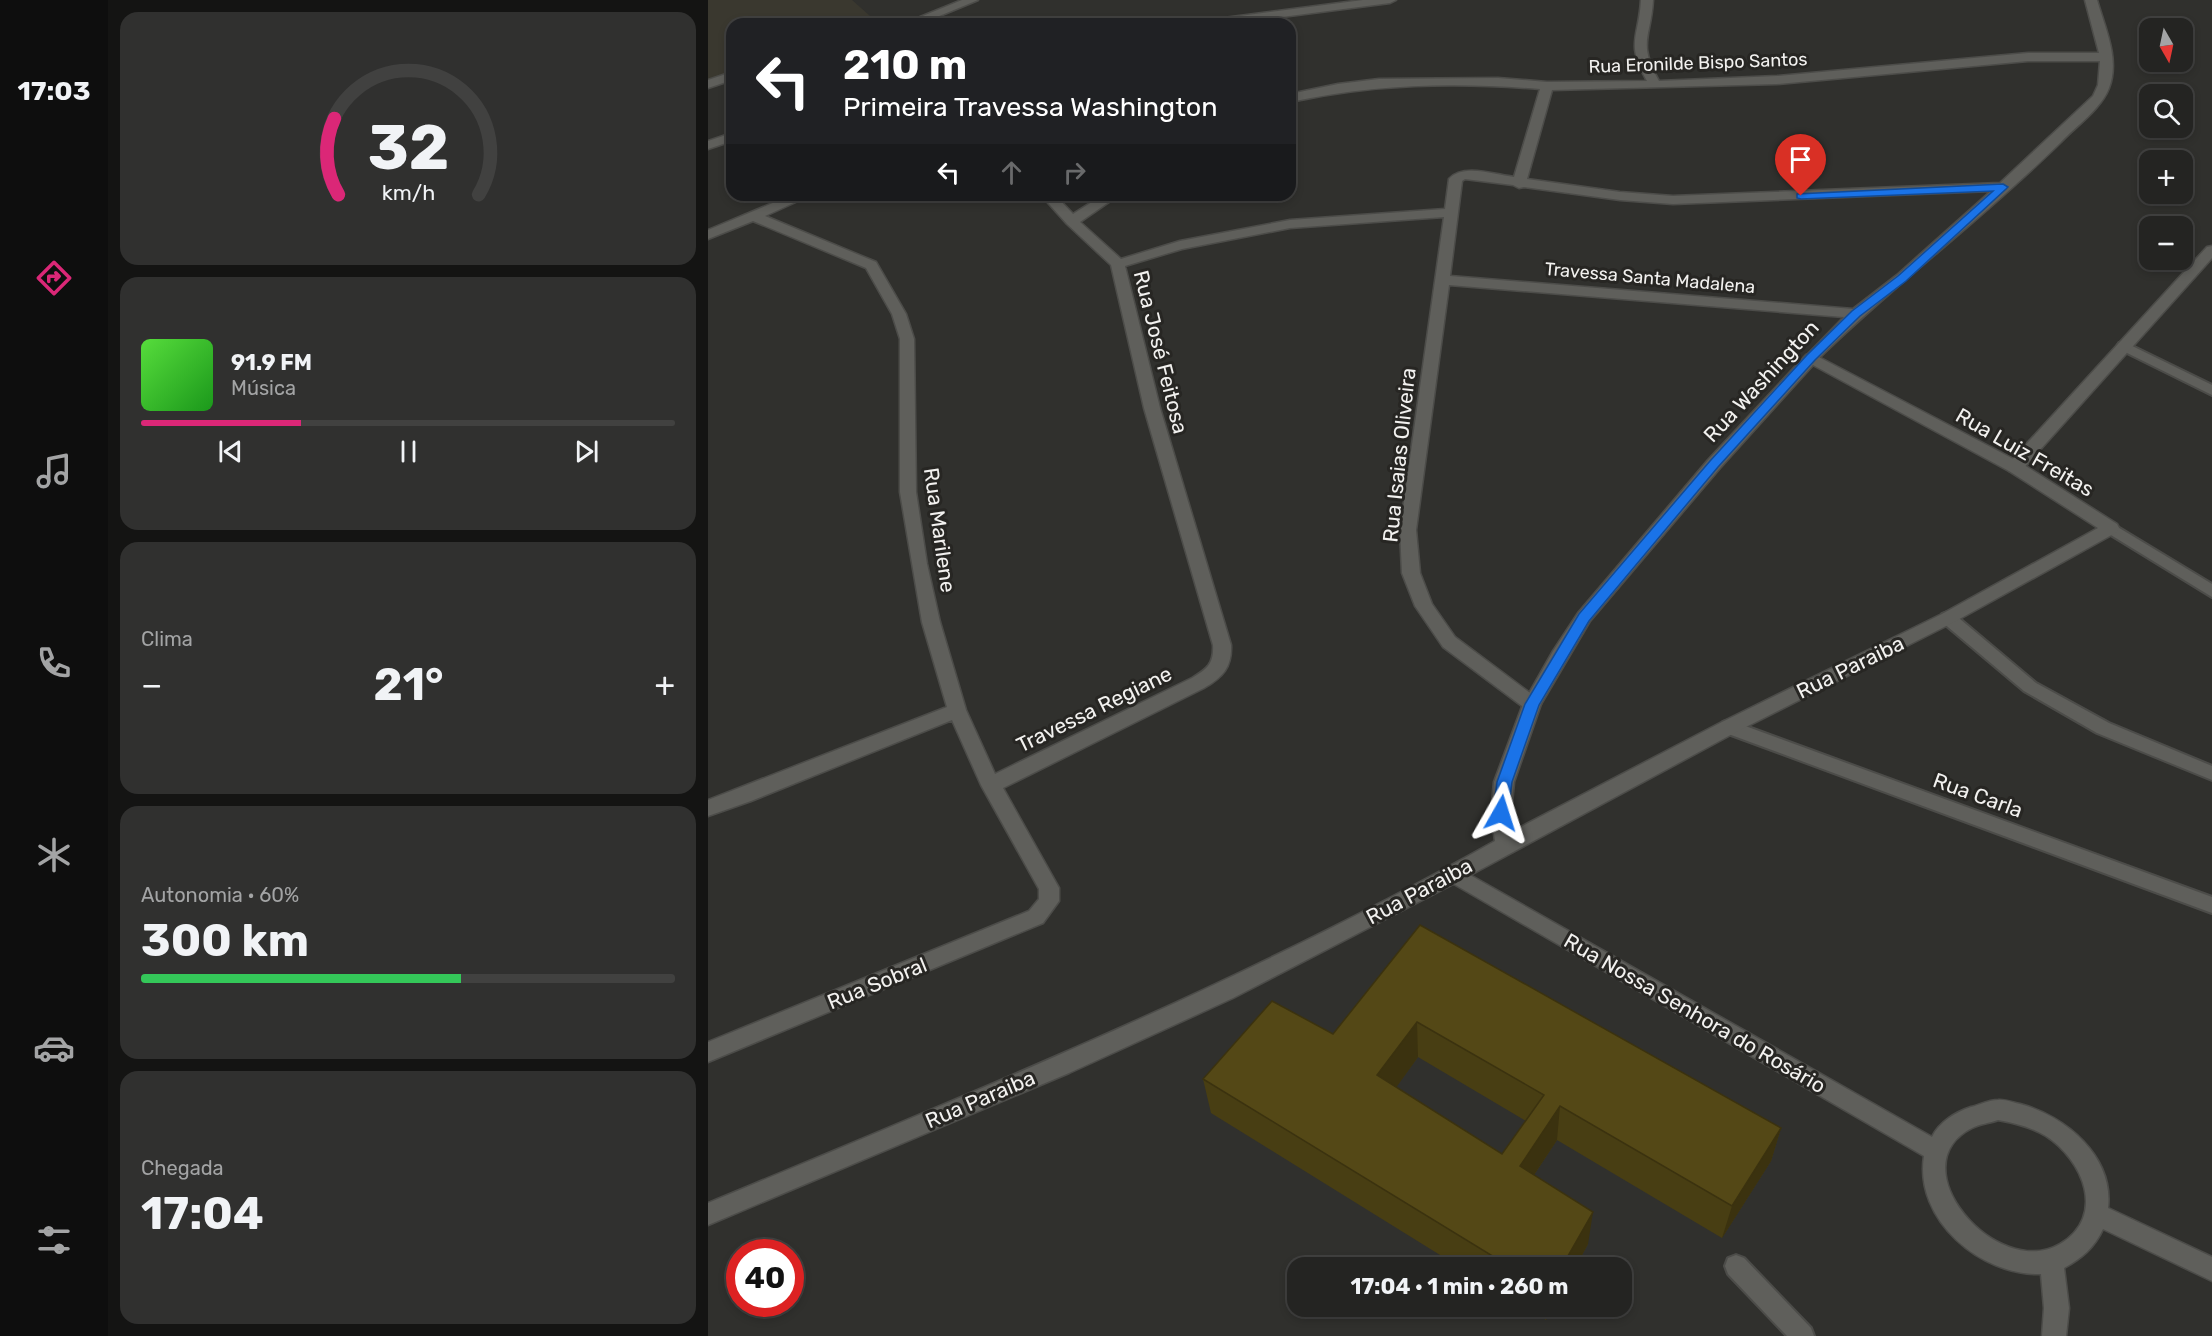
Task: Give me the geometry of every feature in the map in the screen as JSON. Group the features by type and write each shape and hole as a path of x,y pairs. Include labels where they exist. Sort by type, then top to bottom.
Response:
{"street":[{"path":"933,18 972,0"},
{"path":"1248,18 1390,0"},
{"path":"1647,0 1640,34 1641,50 1645,68 1655,86"},
{"name":"Rua Washington","path":"1505,845 1501,813 1504,782 1532,704 1584,617 1714,464 1811,358 1856,314 1902,278 2099,97 2105,87 2107,57 2091,0"},
{"name":"Rua Eronilde Bispo Santos","path":"1296,97 1379,83 1498,82 1547,86 1655,86 1857,74 2028,57 2107,57"},
{"path":"708,84 726,78"},
{"path":"1547,86 1519,184 1673,200 2003,187"},
{"path":"708,145 726,139"},
{"name":"Rua Isaias Oliveira","path":"1519,184 1462,175 1456,179 1408,530 1411,573 1424,606 1449,642 1532,704"},
{"path":"708,235 789,201"},
{"path":"1054,201 1118,264"},
{"path":"1072,221 1103,201"},
{"name":"Rua José Feitosa","path":"1216,672 1224,660 1222,645 1184,522 1134,345 1118,264 1180,245 1290,224 1454,204"},
{"name":"Rua Marilene","path":"753,216 872,266 899,314 907,339 908,492 931,622 957,710 992,785 1049,888 1049,901 1043,910"},
{"path":"2015,467 2212,250"},
{"name":"Travessa Santa Madalena","path":"1442,280 1856,314"},
{"name":"Rua Luiz Freitas","path":"1811,358 2015,467 2111,528"},
{"name":"Rua Paraiba","path":"708,1214 1060,1066 1226,992 1454,874 1729,727 1948,618 2111,528"},
{"name":"Travessa Regiane","path":"992,785 1216,672"},
{"path":"708,808 755,792 957,710"},
{"name":"Rua Nossa Senhora do Rosário","path":"1454,874 1936,1151"},
{"name":"Rua Sobral","path":"708,1052 1008,930 1036,917 1043,910"},
{"path":"1998,1110 2021,1113 2043,1122 2062,1135 2079,1152 2091,1172 2098,1193 2097,1214 2090,1236 2074,1252 2051,1262 2025,1263 1998,1256 1972,1242 1952,1222 1939,1198 1933,1174 1936,1151 1945,1134 1959,1121 1977,1113 1998,1110"},
{"path":"2097,1214 2212,1269"},
{"path":"2051,1262 2057,1291 2057,1322 2054,1336"}],"lane":[{"path":"2124,346 2212,391"},
{"name":"Rua Luiz Freitas","path":"2111,528 2212,591"},
{"path":"1948,618 2030,687 2103,728 2212,773"},
{"name":"Rua Carla","path":"1729,727 2212,906"},
{"path":"1736,1266 1803,1336"}],"shaded area":[{"path":"708,0 852,0 872,18 726,18 726,74 708,79"}],"building":[{"path":"1420,925 1781,1128 1732,1206 1560,1106 1520,1166 1593,1212 1567,1257 1494,1257 1203,1079 1272,1001 1333,1034","holes":["1417,1022 1544,1095 1502,1154 1377,1075"]}],"route":[{"path":"1501,813 1504,782 1532,704 1584,617 1714,464 1811,358 1856,314 1902,278 2003,187 1801,196"}]}
